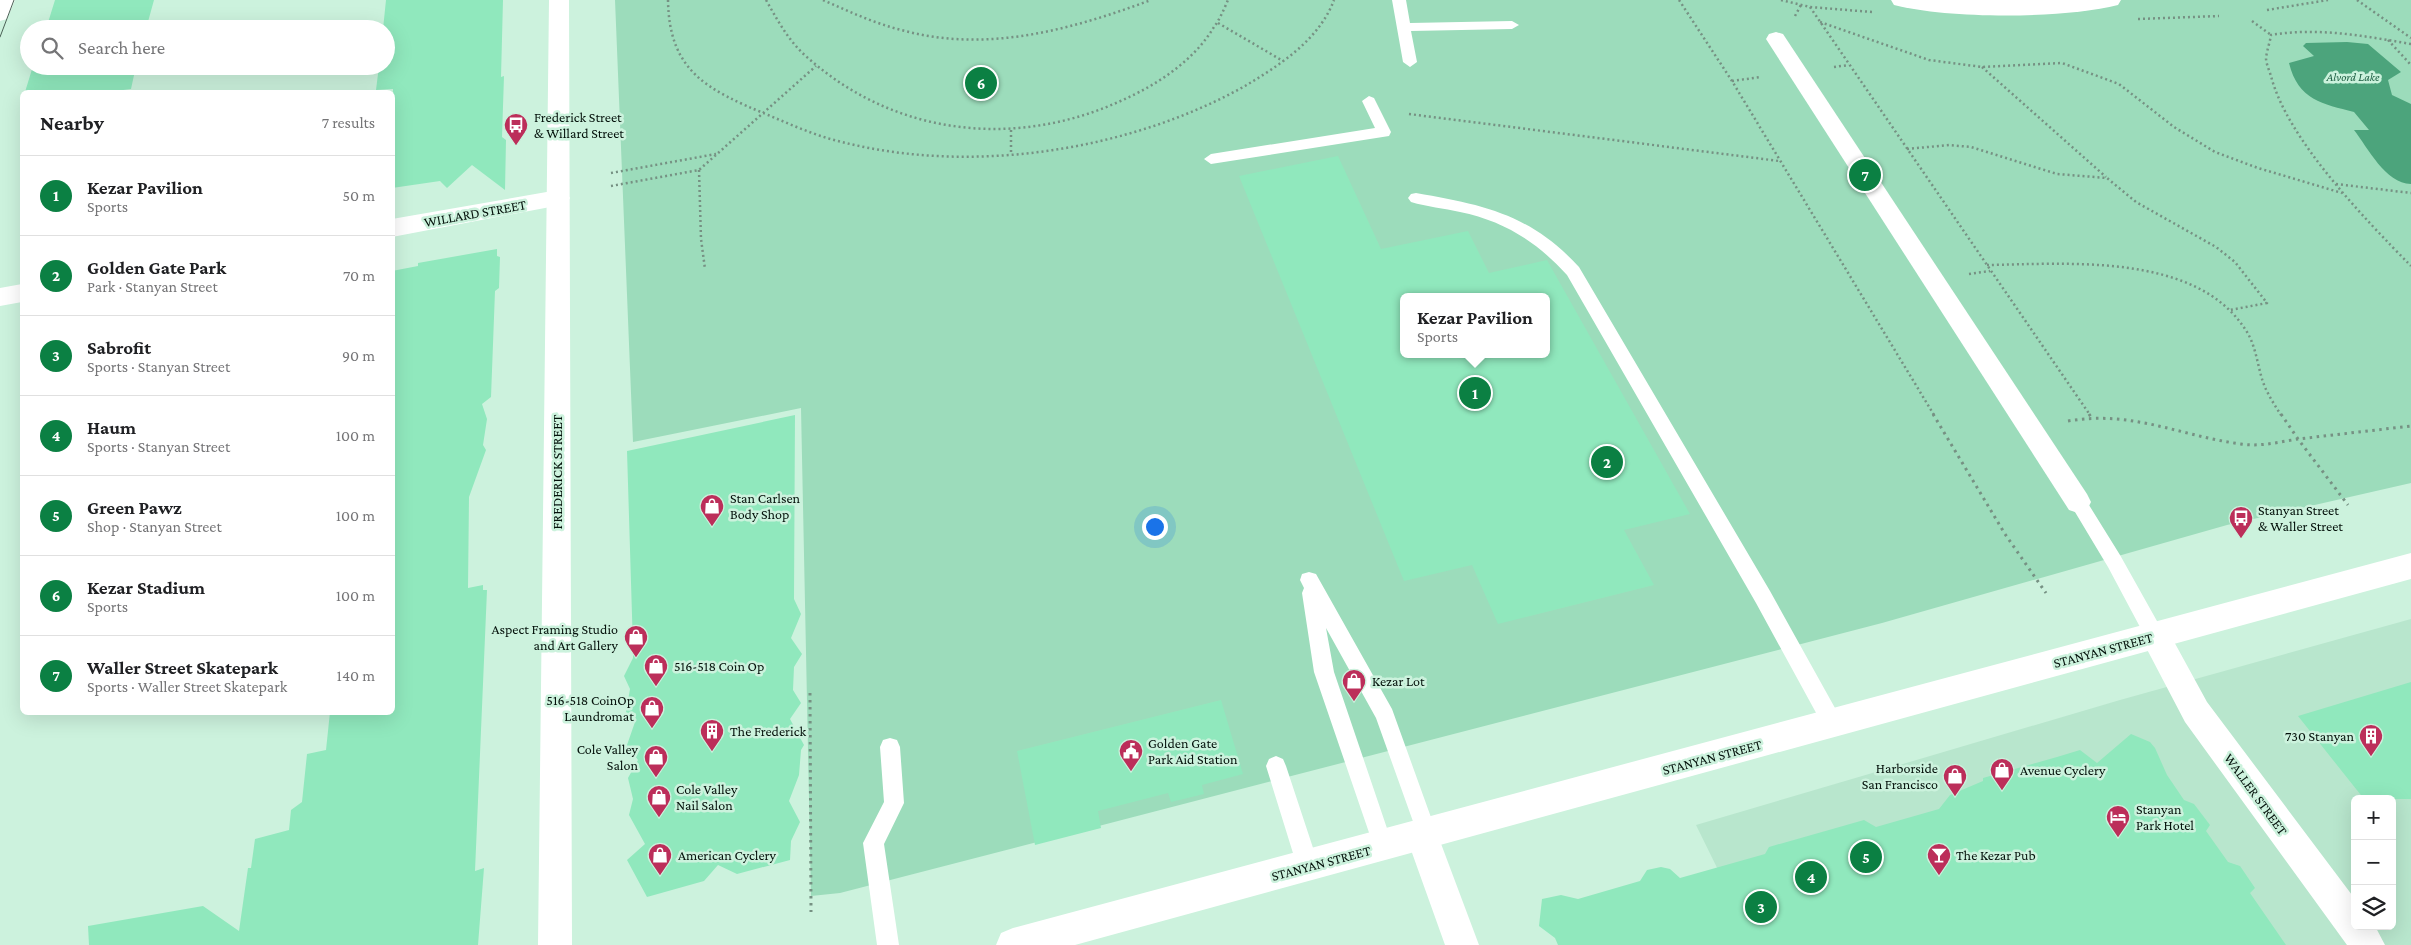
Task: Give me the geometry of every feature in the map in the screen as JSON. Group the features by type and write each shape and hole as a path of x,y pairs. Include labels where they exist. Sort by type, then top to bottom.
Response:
{"main road":[{"path":"0,14 5,0"},
{"name":"FREDERICK STREET","path":"555,945 559,0"},
{"path":"1901,0 1928,4 2003,7 2061,5 2111,0"},
{"name":"WILLARD STREET","path":"395,227 558,198"},
{"path":"0,297 20,293"},
{"name":"STANYAN STREET","path":"1013,945 1384,846 2411,566"},
{"name":"WALLER STREET","path":"2155,636 2196,712 2368,945"},
{"path":"1424,835 1462,945"}],"street":[{"path":"1776,39 2078,502"}],"lane":[{"path":"1399,0 1410,62"},
{"path":"1404,27 1512,25"},
{"path":"1211,159 1384,132 1371,105"},
{"path":"1416,198 1479,210 1533,232 1557,250 1573,271 1763,597 1833,724"},
{"path":"2078,502 2114,561 2155,636"},
{"path":"1384,846 1324,672 1309,580 1385,715 1424,835"},
{"path":"888,945 873,843 894,803 890,747"},
{"path":"1276,766 1308,866"}],"path":[{"path":"668,0 668,32 675,51 687,69 710,87 763,113 823,137 884,150 953,154 1011,153 1102,141 1167,123 1226,97 1283,61 1311,37 1324,19 1334,0"},
{"path":"766,0 778,26 788,40 816,66 856,92 909,115 960,127 1011,130 1038,127 1072,119 1113,105 1137,93 1178,67 1194,53 1218,23 1228,0"},
{"path":"823,0 857,17 893,29 930,36 988,40 1030,36 1074,28 1151,0"},
{"path":"1679,0 1732,80 2006,534 2046,593"},
{"path":"2267,10 2328,0"},
{"path":"2357,0 2411,38"},
{"path":"1810,7 2091,417"},
{"path":"2252,21 2271,35"},
{"path":"1820,22 1929,60 1982,67 2062,63 2119,84 2174,127 2214,152 2258,168 2342,193"},
{"path":"1218,23 1283,61"},
{"path":"2411,44 2311,32 2282,32 2271,35 2267,41 2266,57 2275,91 2313,154 2342,193 2411,266"},
{"path":"2387,40 2411,65"},
{"path":"611,186 699,170 816,66"},
{"path":"1982,67 2136,202 2198,235 2235,262 2268,303 2229,311"},
{"path":"1371,105 1780,161"},
{"path":"1011,130 1011,153"},
{"path":"1907,149 1934,146 1965,146 2057,174 2107,178"},
{"path":"611,173 717,154"},
{"path":"699,170 701,239 705,269"},
{"path":"2336,184 2411,193"},
{"path":"1986,265 2112,266 2141,271 2188,284 2214,298 2229,311 2247,333 2268,392 2281,417 2348,505"},
{"path":"2084,418 2153,422 2241,444 2262,445 2411,426"},
{"path":"810,693 811,912"}],"shaded area":[{"path":"615,0 2411,0 2411,483 2227,525 1882,623 840,893 811,896 801,408 633,442"},
{"path":"2411,619 2411,945 1755,945 1696,825 2120,700"}],"water":[{"name":"Alvord Lake","path":"2347,42 2368,44 2401,72 2388,80 2392,95 2411,104 2411,184 2393,178 2378,163 2354,130 2369,130 2354,112 2322,103 2313,98 2305,93 2293,75 2289,63 2314,56 2303,46 2306,43"}],"building":[{"path":"55,0 154,0 148,20 49,20"},
{"path":"386,0 503,0 501,77 504,76 502,137 506,140 505,190 472,165 447,188 440,181 395,188 395,90 376,90 378,75 395,75 395,20 384,20"},
{"path":"30,75 134,75 131,89 26,90"},
{"path":"1338,156 1381,249 1468,231 1489,273 1547,260 1690,514 1624,530 1654,585 1498,624 1472,565 1404,581 1239,176"},
{"path":"497,249 497,256 500,257 499,288 495,291 491,397 482,404 487,419 483,445 486,450 469,497 468,588 483,585 483,590 487,590 475,871 484,868 478,945 89,945 88,926 203,906 239,931 248,868 251,868 255,839 289,830 291,810 302,802 307,754 326,750 330,715 395,715 395,270 418,266 418,263"},
{"path":"795,415 794,599 801,614 791,638 802,654 794,667 793,690 801,703 790,719 804,745 801,750 799,775 789,801 800,822 791,841 790,860 737,874 718,865 704,881 647,897 627,860 645,844 629,815 633,799 628,778 638,760 627,745 635,722 626,712 630,689 624,676 633,658 627,451"},
{"name":"730 Stanyan","path":"2411,682 2411,799 2396,799 2396,795 2361,795 2298,716"},
{"name":"Golden Gate Park Aid Station","path":"1221,700 1243,774 1202,785 1204,794 1171,802 1168,793 1098,811 1101,828 1035,845 1017,751"},
{"path":"2131,734 2150,742 2155,748 2167,775 2184,800 2194,804 2210,825 2206,831 2228,862 2240,866 2255,888 2250,893 2286,945 1558,945 1555,938 1539,926 1542,899 1561,895 1578,899 1640,881 1647,870 1661,867 1670,869 1680,878 1765,854 1769,847 1864,820 1876,827 1939,809 1950,795 1983,781 1983,778 2080,750 2097,763"}],"tram line":[{"path":"0,37 14,0"}],"place":[{"name":"Kezar Stadium","path":"981,83"},
{"name":"Frederick Street & Willard Street","path":"516,146"},
{"name":"Waller Street Skatepark","path":"1865,175"},
{"name":"Kezar Pavilion","path":"1475,393"},
{"name":"Golden Gate Park","path":"1607,462"},
{"name":"Stan Carlsen Body Shop","path":"712,527"},
{"name":"Stanyan Street & Waller Street","path":"2241,539"},
{"name":"Aspect Framing Studio and Art Gallery","path":"636,658"},
{"name":"516-518 Coin Op","path":"656,687"},
{"name":"Kezar Lot","path":"1354,702"},
{"name":"516-518 CoinOp Laundromat","path":"652,729"},
{"name":"The Frederick","path":"712,752"},
{"name":"730 Stanyan","path":"2371,757"},
{"name":"Golden Gate Park Aid Station","path":"1131,772"},
{"name":"Cole Valley Salon","path":"656,778"},
{"name":"Avenue Cyclery","path":"2002,791"},
{"name":"Harborside San Francisco","path":"1955,797"},
{"name":"Cole Valley Nail Salon","path":"659,818"},
{"name":"Stanyan Park Hotel","path":"2118,838"},
{"name":"Green Pawz","path":"1866,857"},
{"name":"American Cyclery","path":"660,876"},
{"name":"The Kezar Pub","path":"1939,876"},
{"name":"Haum","path":"1811,877"},
{"name":"Sabrofit","path":"1761,907"}]}
